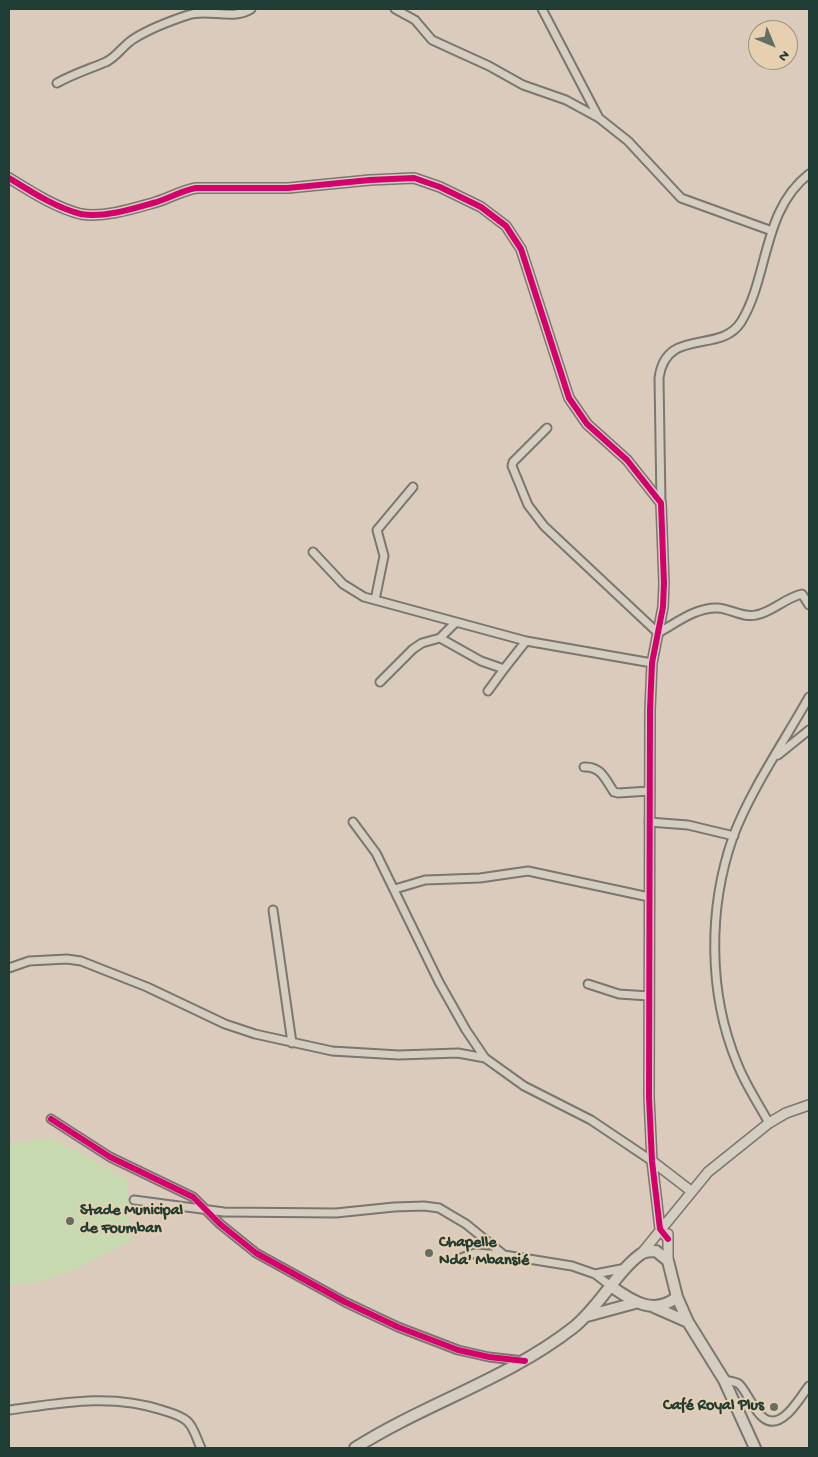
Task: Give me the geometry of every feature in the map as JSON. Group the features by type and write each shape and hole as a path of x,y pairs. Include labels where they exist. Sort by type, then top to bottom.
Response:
{"main road":[{"path":"355,1448 429,1406 525,1361 587,1316 641,1254 656,1251 668,1261 677,1297 688,1322 724,1380 754,1448"},
{"path":"612,1287 635,1303 653,1307 688,1322"},
{"path":"653,1307 671,1302 677,1297"},
{"path":"587,1316 635,1303"}],"street":[{"path":"57,83 86,68 105,62 135,38 169,21 191,14 212,11 235,14 251,9"},
{"path":"395,9 415,20 436,42 471,57 523,85 566,100 599,118 628,141 681,198 772,231"},
{"path":"542,9 599,118"},
{"path":"668,1239 660,1229 652,1161 649,1097 649,822 652,663 664,584 659,378 662,362 674,349 716,338 735,330 751,304 772,231 786,200 798,183 809,174"},
{"path":"9,178 61,206 81,214 94,214 152,204 182,190 196,188 288,188 398,177 414,178 428,182 460,196 495,217 513,235 521,249 560,375 575,409 599,436 626,460 661,503"},
{"path":"547,428 513,462 512,466 528,505 544,526 573,555 658,633"},
{"path":"375,600 384,556 377,530 413,487"},
{"path":"313,552 343,584 358,595 526,641 652,663"},
{"path":"658,633 705,610 717,608 750,616 759,614 802,594 809,606"},
{"path":"380,682 417,646 440,638 455,623"},
{"path":"440,638 481,661 504,669"},
{"path":"488,691 526,641"},
{"path":"769,1123 736,1061 721,1008 716,971 718,896 734,836 754,794 809,697"},
{"path":"776,757 809,730"},
{"path":"584,767 598,769 614,792 650,791"},
{"path":"354,822 376,853 439,982 475,1045 485,1058 524,1086 591,1120 652,1161 691,1191"},
{"path":"649,822 688,825 734,836"},
{"path":"395,889 425,880 480,878 528,871 649,897"},
{"path":"273,910 292,1043"},
{"path":"10,970 29,961 67,959 80,961 146,988 225,1024 292,1043 332,1051 399,1055 458,1053 485,1058"},
{"path":"588,984 619,994 649,996"},
{"path":"641,1254 691,1191 719,1163 769,1123 786,1112 809,1105"},
{"path":"51,1119 115,1160 193,1197 220,1224 256,1253 345,1302 398,1327 458,1350 489,1357 525,1361"},
{"path":"134,1200 208,1211 336,1213 424,1206 438,1208 450,1213 504,1255"},
{"path":"668,1219 668,1261"},
{"path":"461,1258 475,1253 504,1255 561,1264 595,1274 612,1287"},
{"path":"595,1274 627,1268"},
{"path":"724,1380 733,1381 739,1385 760,1416 770,1420 779,1419 787,1414 809,1386"},
{"path":"9,1410 92,1400 118,1400 148,1405 179,1416 187,1421 201,1448"}],"green space":[{"name":"Stade Municipal de Foumban","path":"53,1138 127,1179 132,1240 88,1263 57,1276 25,1284 9,1285 9,1144"}],"cycle path":[{"path":"9,178 34,194 53,203 81,214 90,215 127,210 196,188 288,188 414,178 440,187 481,207 506,226 521,249 569,398 587,424 627,460 661,503 663,607 652,663 650,710 649,1097 652,1161 660,1229 668,1239"},
{"path":"51,1119 110,1157 193,1197 220,1224 256,1253 345,1302 398,1327 458,1350 489,1357 525,1361"}],"place":[{"name":"Stade Municipal de Foumban","path":"70,1221"},
{"name":"Chapelle Nda' Mbansié","path":"429,1253"},
{"name":"Café Royal Plus","path":"774,1407"}]}
